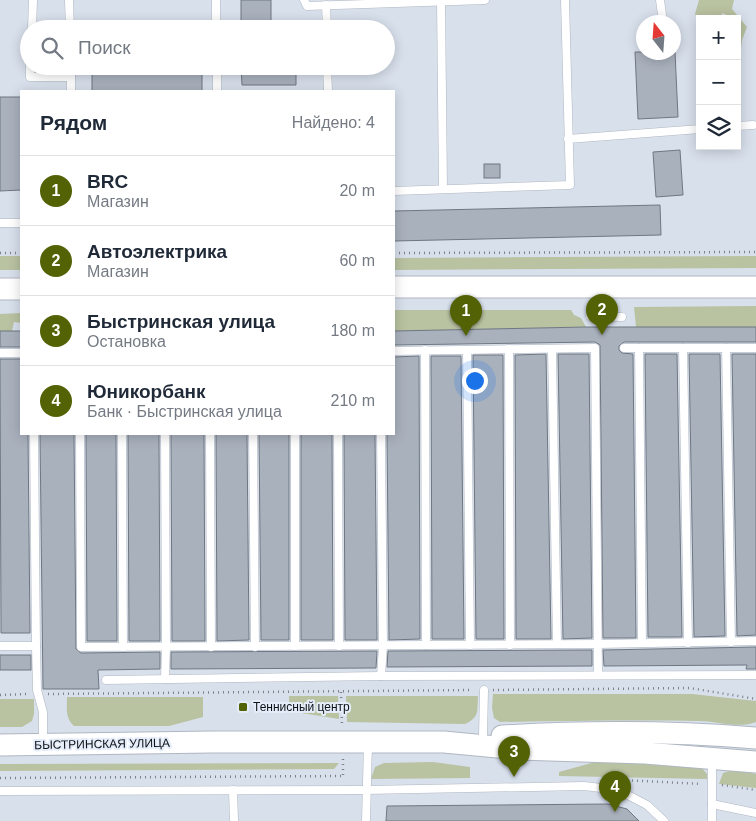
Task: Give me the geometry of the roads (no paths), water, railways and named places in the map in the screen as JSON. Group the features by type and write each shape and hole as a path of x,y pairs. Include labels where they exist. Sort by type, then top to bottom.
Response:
{"main road":[{"path":"395,287 756,287"},
{"path":"0,289 20,289"},
{"name":"БЫСТРИНСКАЯ УЛИЦА","path":"444,742 483,737 580,732 673,733 756,738"},
{"name":"БЫСТРИНСКАЯ УЛИЦА","path":"0,745 444,742 527,749 712,757 756,762"}],"lane":[{"path":"32,20 33,0"},
{"path":"69,0 70,20"},
{"path":"216,0 216,20"},
{"path":"304,0 307,6 486,0"},
{"path":"395,190 570,185 565,0"},
{"path":"660,0 662,15"},
{"path":"441,1 443,189"},
{"path":"326,5 327,20"},
{"path":"30,75 30,77 71,77 71,90"},
{"path":"217,75 217,90"},
{"path":"327,75 328,90"},
{"path":"741,126 753,125"},
{"path":"568,139 696,129"},
{"path":"0,223 20,223"},
{"path":"602,287 602,316"},
{"path":"590,316 622,317"},
{"path":"552,348 557,644"},
{"path":"395,351 596,348 598,675"},
{"path":"624,348 756,348"},
{"path":"639,348 642,644"},
{"path":"683,348 688,643"},
{"path":"726,348 731,642"},
{"path":"509,349 510,645"},
{"path":"425,350 426,645"},
{"path":"467,350 470,645"},
{"path":"0,353 20,353"},
{"path":"34,435 36,646 38,694 43,712 43,744"},
{"path":"80,435 81,647 642,644 756,641"},
{"path":"122,435 124,647"},
{"path":"165,435 165,679"},
{"path":"210,435 211,647"},
{"path":"253,435 255,647"},
{"path":"295,435 295,646"},
{"path":"338,435 339,646"},
{"path":"381,435 383,646 381,676"},
{"path":"0,646 36,646"},
{"path":"106,680 756,674"},
{"path":"483,737 484,690"},
{"path":"366,821 368,742"},
{"path":"712,757 712,821"},
{"path":"0,791 592,787 618,790 647,805 664,821"},
{"path":"233,790 234,821"},
{"path":"712,804 756,813"}],"place":[{"name":"Автоэлектрика","path":"602,335"},
{"name":"BRC","path":"466,336"},
{"name":"Теннисный центр","path":"243,707"},
{"name":"Быстринская улица","path":"514,777"},
{"name":"Юникорбанк","path":"615,812"}]}
